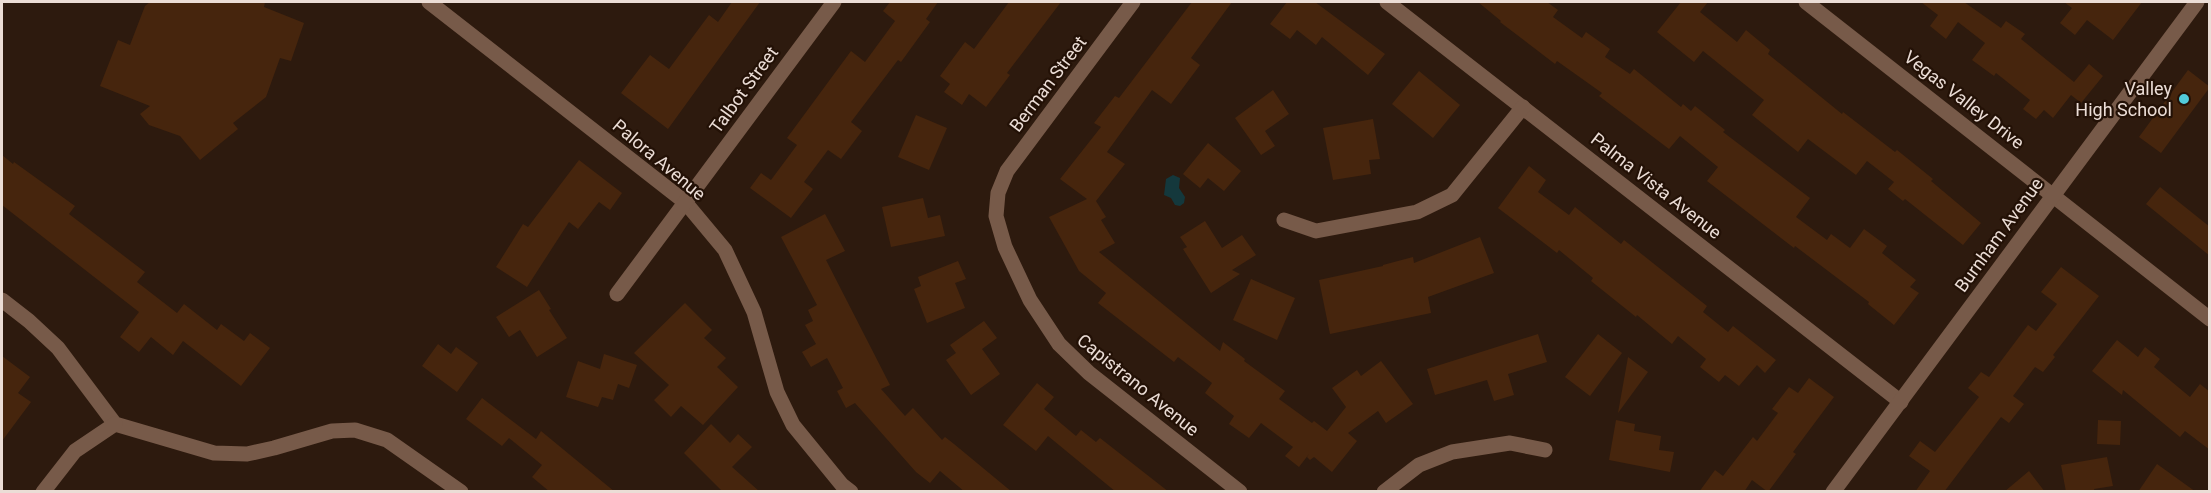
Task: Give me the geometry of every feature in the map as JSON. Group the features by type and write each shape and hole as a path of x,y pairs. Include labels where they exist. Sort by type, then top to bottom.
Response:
{"street":[{"name":"Palora Avenue","path":"429,2 685,202 724,250 754,312 777,392 793,425 851,492"},
{"name":"Talbot Street","path":"617,294 834,2"},
{"name":"Berman Street","path":"998,193 1007,171 1133,2"},
{"name":"Palma Vista Avenue","path":"1387,2 1901,402"},
{"name":"Vegas Valley Drive","path":"1806,2 2210,319"},
{"name":"Burnham Avenue","path":"1833,492 2197,2"},
{"path":"1284,220 1316,231 1417,212 1452,195 1523,107"},
{"name":"Capistrano Avenue","path":"998,193 996,216 1005,247 1030,300 1059,344 1089,373 1240,492"},
{"path":"2,300 58,348 115,424 214,453 247,454 332,431 355,430 387,440 461,492"},
{"path":"43,492 75,451 115,424"},
{"path":"1384,492 1419,465 1452,452 1510,443 1545,450"}],"water":[{"path":"1173,175 1180,178 1179,188 1185,197 1184,203 1180,206 1175,205 1171,198 1164,195 1166,179"}],"building":[{"path":"150,2 265,2 264,7 304,23 291,61 280,58 266,97 233,123 238,129 200,160 180,136 149,125 140,114 150,106 100,86 118,40 130,45 145,6"},
{"path":"732,2 760,2 668,129 621,93 650,55 669,69 709,15 718,22"},
{"path":"890,2 938,2 926,19 930,22 901,62 898,60 851,122 862,131 841,159 828,150 804,182 813,189 791,218 750,188 761,173 771,180 797,145 787,138 851,51 865,62 895,21 883,11"},
{"path":"1009,2 1061,2 1007,73 1010,75 986,107 969,94 962,105 944,92 950,84 940,76 965,42 974,49"},
{"path":"1192,2 1232,2 1191,58 1200,65 1171,104 1152,90 1107,152 1125,164 1096,201 1106,217 1101,220 1115,243 1099,252 1220,351 1223,342 1245,359 1244,361 1285,391 1279,399 1327,431 1346,407 1332,388 1357,370 1361,376 1381,361 1413,404 1386,423 1378,411 1348,433 1357,441 1332,472 1314,457 1310,460 1307,457 1309,454 1299,467 1285,456 1293,447 1261,423 1249,438 1229,424 1234,416 1205,393 1212,383 1178,357 1174,362 1098,303 1106,293 1079,271 1049,217 1087,199 1060,179 1101,127 1094,123 1115,96 1119,98"},
{"path":"1287,2 1315,2 1385,54 1368,75 1322,37 1316,45 1297,30 1290,39 1270,24"},
{"path":"1478,2 1547,2 1558,10 1553,17 1582,38 1586,32 1610,49 1605,57 1630,74 1634,69 1681,107 1683,104 1691,111 1695,106 1725,130 1723,132 1810,198 1796,217 1827,240 1831,234 1850,248 1864,229 1887,246 1882,253 1916,280 1910,287 1919,293 1894,325 1868,304 1869,302 1707,181 1718,167 1680,136 1669,149 1599,96 1602,93 1557,61 1555,64"},
{"path":"1681,2 1708,2 1700,12 1737,42 1746,30 1770,50 1768,54 1842,114 1843,112 1895,152 1897,150 1981,223 1963,245 1905,199 1903,201 1888,189 1894,182 1867,161 1856,175 1808,139 1798,152 1752,115 1764,100 1703,51 1694,62 1657,32"},
{"path":"1921,2 1964,2 2001,28 2006,21 2025,34 2021,39 2074,82 2089,64 2103,76 2081,103 2071,95 2053,118 2044,110 2036,119 2023,109 2030,100 1996,73 1994,76 1972,60 1985,43 1958,22 1946,39 1930,26 1938,15"},
{"path":"2064,2 2142,2 2113,40 2087,20 2075,35 2060,23 2072,8"},
{"path":"2188,70 2210,87 2161,153 2139,137"},
{"path":"1419,71 1460,105 1433,138 1392,104"},
{"path":"1273,90 1289,114 1265,131 1275,146 1261,155 1235,118"},
{"path":"916,115 947,128 929,170 898,157"},
{"path":"1373,119 1380,159 1369,160 1371,174 1333,180 1323,128"},
{"path":"1208,143 1241,171 1224,191 1208,178 1200,188 1183,174"},
{"path":"2,155 75,206 69,214 145,272 137,282 177,313 184,304 217,330 221,324 244,341 250,333 270,348 241,386 183,341 173,355 151,337 139,352 120,337 139,312 2,205"},
{"path":"579,160 622,193 610,210 599,202 578,229 569,222 527,287 496,267 523,224 528,227"},
{"path":"1529,166 1546,180 1538,192 1569,215 1575,207 1621,244 1624,240 1707,306 1703,312 1728,332 1733,326 1776,360 1765,373 1757,365 1739,386 1725,375 1719,382 1700,367 1706,359 1678,336 1672,344 1637,315 1636,317 1591,281 1593,278 1559,250 1557,253 1498,208"},
{"path":"2160,187 2210,227 2210,256 2146,204"},
{"path":"923,198 928,218 940,215 945,236 891,247 882,207"},
{"path":"825,214 845,251 826,260 890,385 881,389 905,416 913,408 942,440 945,437 1012,492 965,492 940,471 930,483 916,472 855,403 846,408 837,391 843,388 827,358 811,367 802,352 816,344 805,325 813,321 808,310 817,305 781,237"},
{"path":"1205,221 1222,248 1242,235 1256,255 1232,270 1240,274 1211,293 1183,249 1187,247 1180,237"},
{"path":"1480,237 1494,273 1428,297 1431,313 1330,334 1319,280 1413,257 1414,263"},
{"path":"958,261 966,279 955,283 965,308 927,323 914,289 921,286 918,277"},
{"path":"2061,267 2099,296 2053,355 2055,357 2043,372 2035,367 2013,396 2024,404 2009,423 2001,417 1944,492 1915,492 1930,471 1909,456 1920,441 1935,452 1979,397 1968,388 1981,372 1989,377 2028,325 2036,331 2057,304 2041,292"},
{"path":"1251,279 1295,298 1277,340 1233,320"},
{"path":"539,290 567,338 537,357 520,330 509,337 496,317"},
{"path":"685,303 712,330 704,338 726,358 717,367 738,387 703,425 681,406 671,417 654,400 669,385 634,353"},
{"path":"984,321 997,338 982,349 1000,374 971,395 946,360 956,353 950,345"},
{"path":"1538,334 1547,362 1508,374 1514,395 1494,401 1487,380 1435,395 1427,369"},
{"path":"1598,334 1622,353 1590,396 1565,377"},
{"path":"2117,340 2138,357 2145,347 2160,359 2154,367 2190,397 2200,384 2210,392 2210,450 2185,431 2180,437 2123,390 2122,395 2092,371"},
{"path":"438,344 451,354 456,347 478,363 457,392 422,366"},
{"path":"604,354 637,365 629,388 618,384 613,400 602,397 598,407 566,397 578,361 600,369"},
{"path":"2,356 30,377 18,393 31,402 2,441"},
{"path":"1628,357 1648,372 1618,413"},
{"path":"1809,378 1834,397 1793,452 1796,454 1768,492 1752,480 1744,492 1699,492 1715,470 1723,476 1753,437 1757,441 1778,413 1772,409 1789,387 1798,393"},
{"path":"1037,383 1054,397 1044,409 1076,436 1081,430 1096,442 1100,438 1169,492 1116,492 1048,436 1036,451 1003,425"},
{"path":"482,398 536,439 541,431 615,492 550,492 532,477 542,465 509,438 502,446 466,419"},
{"path":"1616,420 1635,424 1634,431 1661,436 1659,450 1674,452 1670,472 1609,460"},
{"path":"2098,420 2121,421 2120,445 2097,444"},
{"path":"711,424 730,443 738,434 752,447 732,467 760,492 723,492 684,453"},
{"path":"2107,457 2113,486 2094,489 2095,492 2066,492 2061,465"},
{"path":"2157,464 2196,492 2138,492"},
{"path":"2029,471 2045,492 2004,492"}],"place":[{"name":"Valley High School","path":"2184,99"}]}
